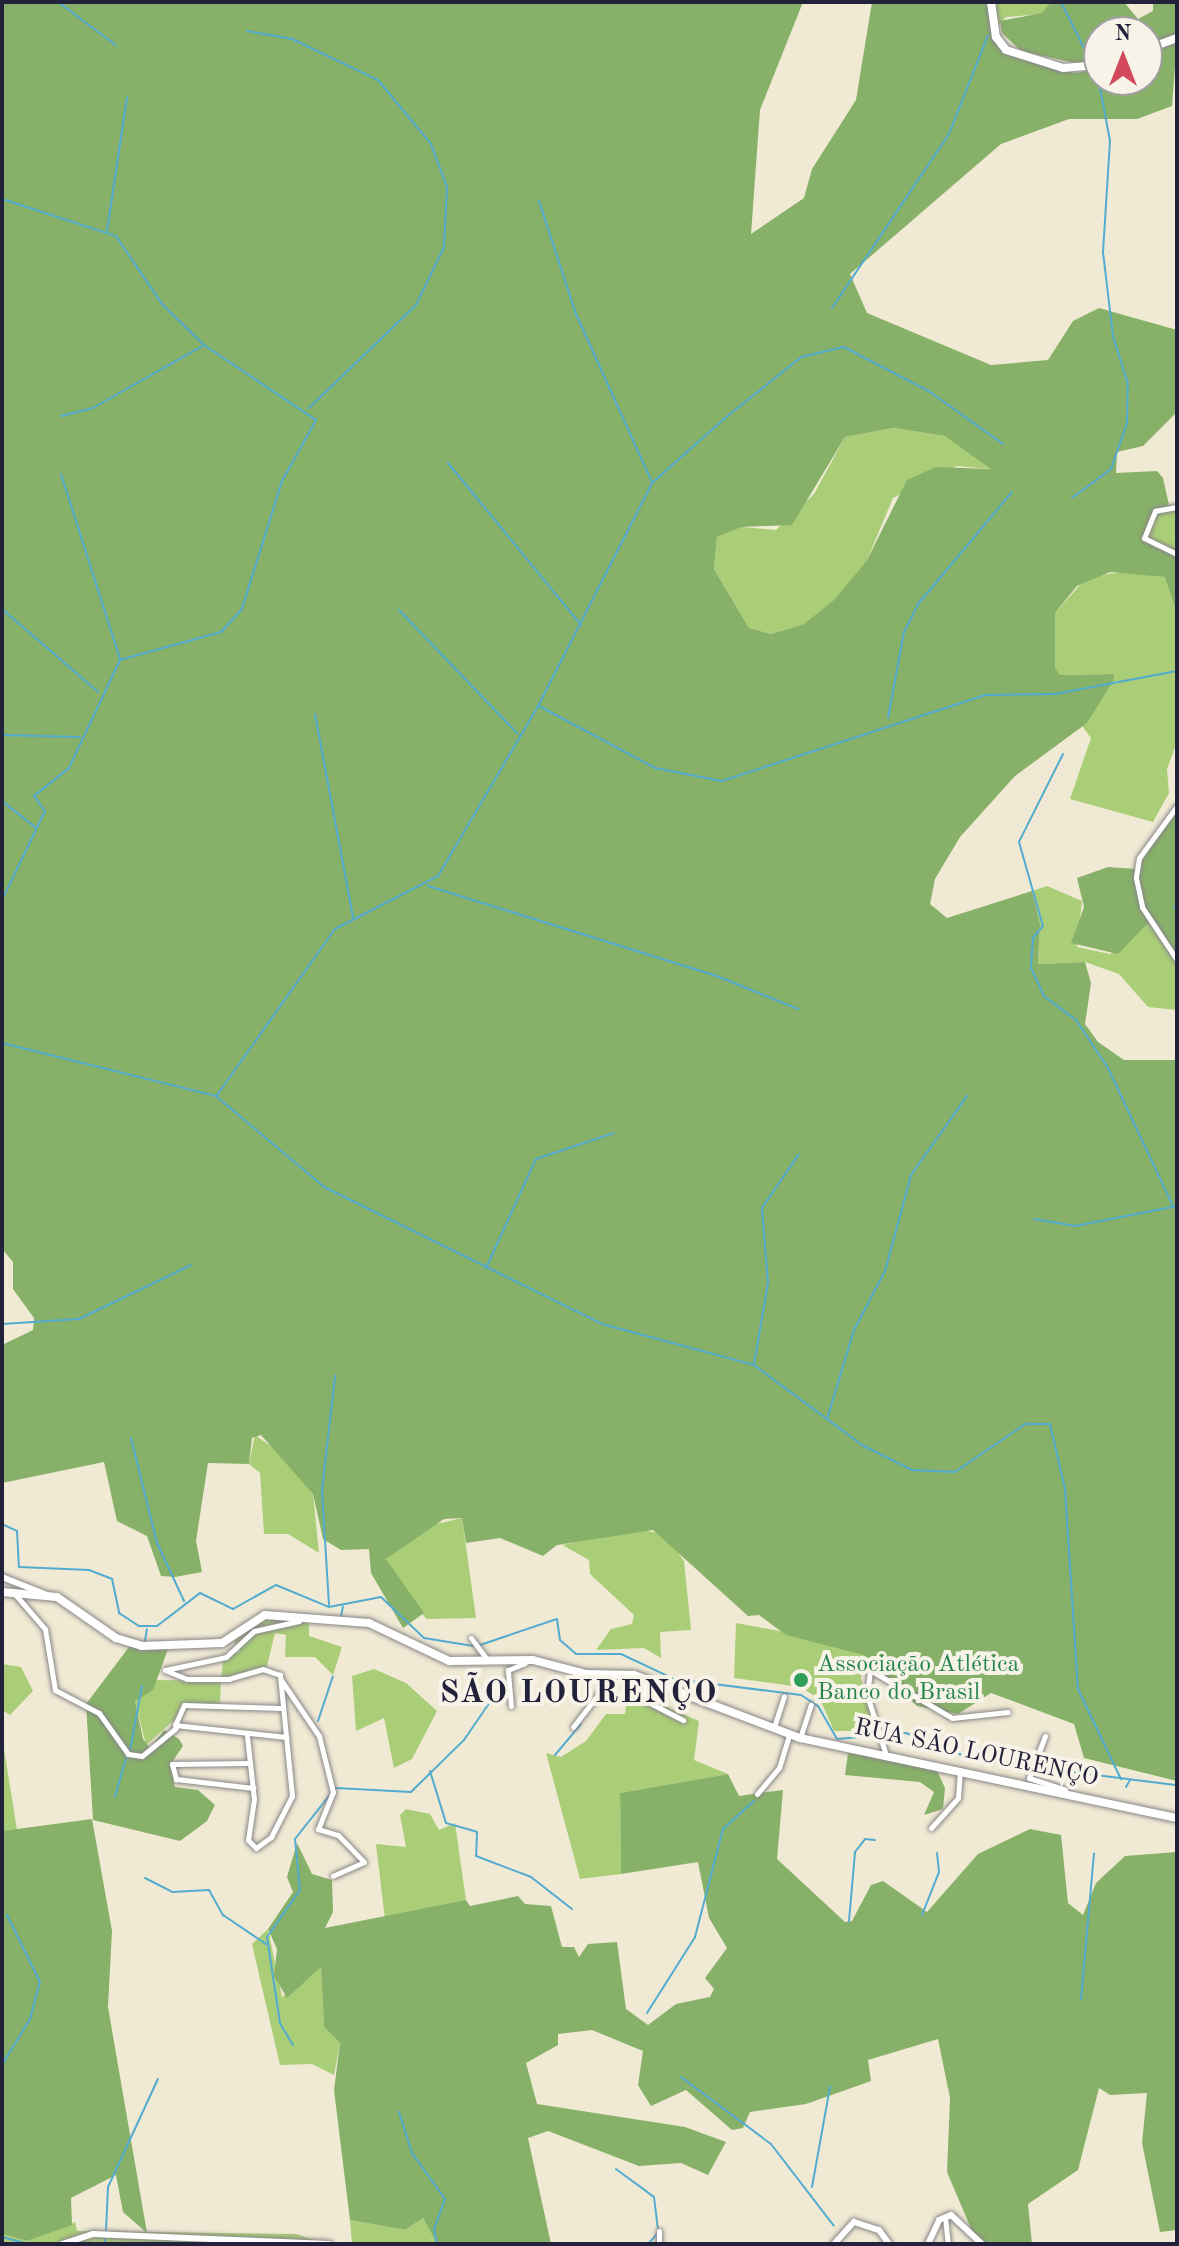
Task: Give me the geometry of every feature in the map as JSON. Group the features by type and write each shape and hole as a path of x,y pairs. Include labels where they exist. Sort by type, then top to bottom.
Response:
{"main road":[{"path":"991,2 996,37 1006,50 1063,68 1083,66"},
{"path":"2,1592 47,1595"},
{"name":"RUA SÃO LOURENÇO","path":"47,1595 142,1646 222,1643 256,1617 369,1623 449,1661 533,1660 644,1678 800,1738 885,1752 1177,1818"}],"street":[{"path":"1177,507 1155,511 1144,538 1177,554"},
{"path":"1177,806 1139,858 1136,878 1142,907 1177,960"},
{"path":"2,1577 47,1595"},
{"path":"13,1593 45,1629 55,1690 99,1713 128,1754 145,1754 176,1728 184,1705 282,1708"},
{"path":"307,1618 264,1626 226,1657 165,1672 225,1680 270,1669 281,1679 319,1736 334,1795 318,1828 338,1835 364,1862 333,1876"},
{"path":"475,1643 487,1660"},
{"path":"511,1706 508,1670 533,1660"},
{"path":"885,1752 867,1695 873,1669 952,1718 1008,1712"},
{"path":"573,1727 615,1673"},
{"path":"644,1678 646,1701 683,1720"},
{"path":"247,1736 253,1788 253,1847 271,1837 292,1801 281,1679"},
{"path":"773,1728 784,1697"},
{"path":"800,1738 811,1705"},
{"path":"176,1728 286,1737"},
{"path":"757,1794 779,1768 789,1734"},
{"path":"1045,1736 1031,1779 1069,1792"},
{"path":"248,1763 172,1764 178,1780 253,1788"},
{"path":"931,1828 958,1798 961,1769"},
{"path":"928,2244 945,2216"},
{"path":"945,2216 948,2244"},
{"path":"945,2216 962,2219 982,2244"},
{"path":"836,2243 848,2224 860,2222 879,2230 889,2244"},
{"path":"659,2231 659,2244"},
{"path":"62,2244 93,2234 329,2244"}],"green space":[{"path":"2,2 803,2 760,110 751,234 804,198 812,169 856,100 872,2 986,2 998,48 1074,73 1083,72 1083,96 1163,96 1163,47 1177,42 1172,106 1137,119 1069,119 1001,144 850,274 867,313 991,365 1048,360 1073,321 1099,308 1177,330 1177,412 1143,446 1117,452 1116,473 1157,471 1163,478 1169,505 1149,519 1147,533 1150,545 1177,555 1177,613 1165,577 1110,572 1077,586 1055,613 1055,667 1060,675 1114,674 1113,681 1087,723 1015,776 960,837 935,879 930,904 947,918 1032,891 1040,924 1038,964 1085,962 1091,983 1085,1024 1098,1042 1124,1060 1177,1060 1177,1781 1084,1758 1074,1724 991,1693 958,1714 917,1706 864,1655 786,1635 759,1615 748,1616 653,1530 557,1545 543,1556 500,1538 466,1543 462,1518 444,1519 386,1559 424,1613 403,1628 371,1573 369,1549 341,1550 323,1539 313,1494 261,1435 252,1438 249,1464 208,1463 196,1541 202,1572 161,1576 147,1536 117,1521 104,1462 2,1483 2,1345 33,1330 34,1318 13,1289 13,1262 2,1249","holes":["894,428 945,436 991,469 936,467 907,480 867,560 834,600 804,624 771,634 749,628 714,569 717,537 742,527 792,525 845,437"]},
{"path":"996,2 1051,2 1042,14 1006,17 998,26"},
{"path":"1051,2 1124,2 1136,16 1083,16 1083,65 1021,51 1002,33 1000,21 1042,13"},
{"path":"1153,2 1177,2 1177,34 1163,39 1163,16 1144,16 1153,11"},
{"path":"894,428 945,436 969,446 991,469 957,466 893,498 867,560 834,601 804,624 771,634 749,628 714,569 717,537 742,527 776,530 814,494 845,437"},
{"path":"1169,505 1177,508 1177,555 1150,545 1147,533 1149,519"},
{"path":"1126,572 1166,577 1177,613 1177,742 1167,769 1169,793 1153,822 1070,799 1091,738 1082,726 1113,674 1060,675 1055,667 1055,613 1088,576"},
{"path":"1177,805 1177,961 1149,922 1118,954 1071,943 1084,907 1077,878 1108,867 1137,869"},
{"path":"1047,886 1082,901 1077,947 1110,954 1149,921 1177,961 1177,1010 1148,1007 1119,974 1085,962 1038,964 1040,924 1032,891"},
{"path":"255,1435 283,1455 313,1494 319,1553 288,1534 264,1534 260,1473 249,1464"},
{"path":"462,1518 476,1618 426,1619 386,1559 428,1526"},
{"path":"636,1529 665,1534 684,1561 691,1630 660,1632 661,1658 644,1648 596,1650 611,1629 632,1624 634,1615 590,1574 589,1560 562,1545"},
{"path":"264,1618 309,1622 309,1636 342,1647 333,1675 315,1657 285,1657 286,1635 275,1633 266,1670 221,1681 223,1660 240,1651 234,1641"},
{"name":"Associação Atlética Banco do Brasil","path":"736,1623 867,1647 861,1678 876,1731 834,1731 820,1699 800,1687 734,1678"},
{"path":"129,1647 168,1649 153,1690 135,1701 143,1739 150,1748 164,1730 179,1739 183,1746 170,1765 175,1787 198,1790 215,1805 207,1821 180,1841 93,1820 86,1704"},
{"path":"2,1664 21,1667 33,1691 10,1715 2,1710"},
{"path":"374,1669 406,1683 437,1711 412,1759 394,1768 384,1718 356,1731 352,1676"},
{"path":"156,1680 221,1681 220,1703 189,1707 146,1745 135,1701"},
{"path":"628,1690 699,1721 694,1760 728,1774 620,1793 621,1874 580,1879 546,1753 561,1757 586,1741 606,1714 625,1714"},
{"path":"2,1736 17,1830 2,1831"},
{"path":"848,1753 935,1766 945,1788 943,1809 924,1815 934,1792 920,1782 845,1775"},
{"path":"728,1774 739,1796 783,1790 777,1859 845,1922 852,1921 871,1885 883,1881 927,1912 978,1854 1030,1829 1061,1835 1068,1903 1083,1915 1096,1883 1125,1856 1177,1852 1177,2230 1160,2232 1142,2143 1147,2093 1110,2095 1099,2088 1078,2170 1028,2204 1032,2244 985,2244 972,2231 947,2172 950,2098 938,2039 868,2060 871,2081 806,2104 750,2112 743,2128 732,2130 686,2090 651,2106 638,2085 643,2051 592,2030 558,2034 558,2045 526,2063 537,2104 685,2127 726,2142 708,2175 681,2163 639,2166 548,2131 528,2138 551,2244 437,2244 423,2218 405,2230 350,2220 334,2090 340,2043 324,2027 321,1967 287,1998 274,1976 277,1949 268,1929 293,1892 287,1877 297,1843 312,1874 332,1880 333,1912 325,1928 466,1900 470,1906 518,1896 525,1904 551,1906 562,1947 574,1947 579,1957 588,1944 617,1942 626,2009 648,2025 676,2004 710,1997 714,1989 705,1978 727,1948 709,1918 698,1862 621,1874 620,1793"},
{"path":"406,1809 430,1814 439,1830 455,1823 466,1900 385,1920 376,1844 406,1847 400,1815"},
{"path":"92,1819 112,1931 108,2007 147,2233 123,2212 116,2175 71,2198 72,2225 27,2241 2,2234 2,1831"},
{"path":"268,1929 282,1997 321,1966 324,2027 340,2043 334,2075 312,2064 280,2065 252,1944"},
{"path":"423,2218 437,2244 352,2244 350,2220 405,2230"},
{"path":"75,2222 77,2231 296,2234 327,2244 2,2244 2,2234 27,2241"}],"waterway":[{"path":"58,2 116,45"},
{"path":"1061,2 1083,46"},
{"path":"247,31 292,39 378,80 431,144 447,187 444,247 416,305 309,408"},
{"path":"832,308 949,134 988,35"},
{"path":"1072,498 1111,469 1127,423 1128,384 1113,336 1103,252 1110,141 1102,96"},
{"path":"107,231 127,97"},
{"path":"2,199 116,236 162,304 204,345 316,420 282,481 242,609 221,632 120,660 69,768 34,796 45,811 2,900"},
{"path":"539,201 576,314 652,482"},
{"path":"61,416 93,408 202,346"},
{"path":"217,1095 335,929 438,876 538,706 652,483 724,419 801,357 844,347 930,392 1003,444"},
{"path":"448,463 581,625"},
{"path":"61,474 120,659"},
{"path":"888,718 904,632 918,604 1012,492"},
{"path":"2,609 98,692"},
{"path":"399,610 518,734"},
{"path":"539,706 655,768 722,781 985,695 1055,694 1177,671"},
{"path":"315,714 353,917"},
{"path":"2,735 80,737"},
{"path":"1063,754 1019,842 1043,926 1033,938 1031,968 1044,996 1076,1020 1108,1068 1173,1206"},
{"path":"2,801 35,827"},
{"path":"428,886 714,975 798,1009"},
{"path":"2,1043 216,1096 324,1187 602,1324 754,1365 862,1445 912,1470 955,1472 1025,1424 1050,1424 1065,1489 1078,1689 1121,1779"},
{"path":"827,1419 854,1330 885,1271 911,1175 967,1096"},
{"path":"486,1268 536,1159 614,1133"},
{"path":"754,1364 768,1283 762,1208 799,1154"},
{"path":"1034,1219 1075,1226 1177,1206"},
{"path":"2,1324 79,1319 191,1265"},
{"path":"329,1605 322,1490 335,1376"},
{"path":"131,1438 157,1543 184,1601"},
{"path":"2,1524 17,1531 19,1567 89,1570 112,1579 119,1613 139,1626 157,1626 200,1593 233,1609 276,1585 329,1607 381,1597 424,1638 473,1646"},
{"path":"341,1617 343,1606"},
{"path":"480,1645 557,1619 560,1640 576,1654 621,1654 674,1679 801,1695 818,1706 837,1739 906,1733 975,1760 1177,1785"},
{"path":"145,1641 147,1629"},
{"path":"318,1721 333,1676"},
{"path":"130,1750 142,1686"},
{"path":"336,1788 411,1792 464,1740 490,1702"},
{"path":"555,1755 581,1724"},
{"path":"115,1797 126,1758"},
{"path":"430,1771 446,1823 477,1832 476,1856 531,1877 572,1909"},
{"path":"1126,1787 1130,1780"},
{"path":"293,2045 280,2023 267,1937 300,1890 295,1839 329,1796"},
{"path":"647,2013 695,1937 723,1829 754,1801"},
{"path":"849,1921 855,1852 865,1839 875,1840"},
{"path":"922,1915 939,1872 937,1853"},
{"path":"1081,1999 1094,1854"},
{"path":"145,1878 172,1892 209,1890 223,1915 266,1944"},
{"path":"2,2065 30,2019 40,1982 7,1915"},
{"path":"681,2077 771,2144 834,2226"},
{"path":"106,2230 108,2187 158,2079"},
{"path":"812,2187 830,2087"},
{"path":"399,2112 412,2153 445,2199 434,2229 437,2244"},
{"path":"616,2169 654,2197 658,2228"},
{"path":"648,2244 657,2234"},
{"path":"2,2237 29,2244"},
{"path":"105,2239 105,2244"}],"place":[{"name":"Associação Atlética Banco do Brasil","path":"801,1680"}],"district":[{"name":"SÃO LOURENÇO","path":"579,1694"}]}
